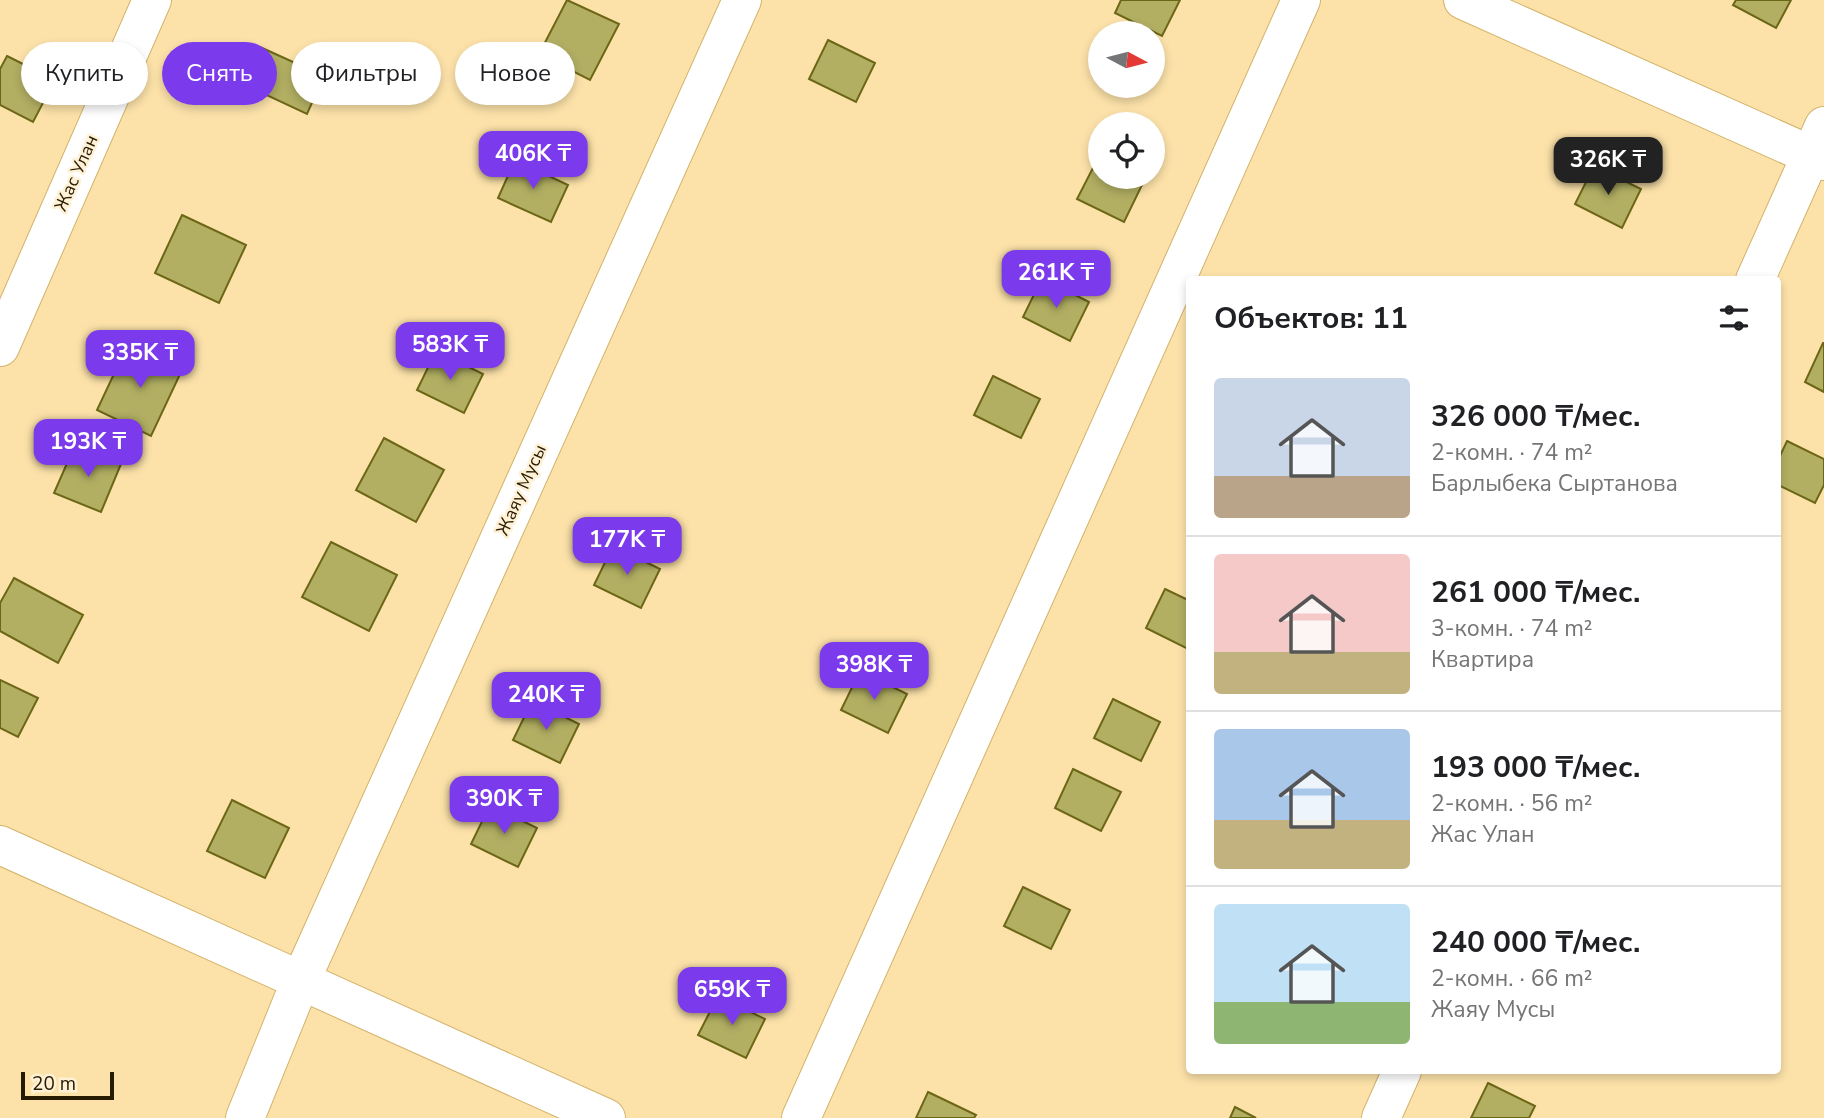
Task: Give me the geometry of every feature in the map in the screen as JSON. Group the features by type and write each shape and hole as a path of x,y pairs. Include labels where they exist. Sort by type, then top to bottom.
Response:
{"street":[{"name":"Жас Улан","path":"0,347 152,0"},
{"name":"Жаяу Мусы","path":"245,1118 301,980 742,0"},
{"path":"801,1118 1301,0"},
{"path":"1463,0 1820,147 1757,276"},
{"path":"0,845 606,1118"},
{"path":"1381,1118 1401,1074"}],"building":[{"path":"567,0 619,24 590,80 575,72 575,42 545,42"},
{"path":"1121,0 1180,0 1166,28 1166,21 1131,21 1115,13"},
{"path":"1736,0 1791,0 1776,28 1733,5"},
{"path":"828,40 875,63 856,102 809,79"},
{"path":"277,55 291,61 291,105 311,105 307,114 277,100"},
{"path":"7,56 21,63 21,105 42,105 33,122 0,105 0,69"},
{"path":"515,160 568,185 551,222 498,198"},
{"path":"1594,166 1641,189 1622,228 1575,204"},
{"path":"1088,178 1088,189 1140,189 1124,222 1077,199"},
{"path":"182,215 246,245 219,303 155,273"},
{"path":"1042,278 1089,302 1070,341 1023,317"},
{"path":"1824,343 1824,392 1805,382"},
{"path":"128,344 182,370 151,436 97,410"},
{"path":"436,351 483,374 464,413 417,390"},
{"path":"993,376 1040,399 1021,438 974,415"},
{"path":"384,438 444,470 416,522 356,490"},
{"path":"1787,441 1824,459 1824,485 1815,503 1781,486 1781,454"},
{"path":"75,445 121,464 101,512 54,493"},
{"path":"331,542 397,575 369,631 302,597"},
{"path":"613,546 660,569 641,608 594,585"},
{"path":"14,578 83,615 58,663 0,631 0,603"},
{"path":"1165,589 1186,599 1186,648 1146,628"},
{"path":"860,671 907,694 888,733 841,710"},
{"path":"0,680 38,698 18,737 0,728"},
{"path":"1113,699 1160,722 1141,761 1094,738"},
{"path":"532,701 579,724 560,763 513,740"},
{"path":"1073,769 1121,792 1101,831 1055,808"},
{"path":"232,800 289,828 265,878 207,851"},
{"path":"490,805 537,828 518,867 471,844"},
{"path":"1023,887 1070,910 1051,949 1004,926"},
{"path":"718,996 765,1019 746,1058 698,1035"},
{"path":"1488,1083 1535,1106 1529,1118 1471,1118"},
{"path":"928,1092 976,1115 974,1118 916,1118"},
{"path":"1235,1107 1256,1118 1230,1118"}]}
